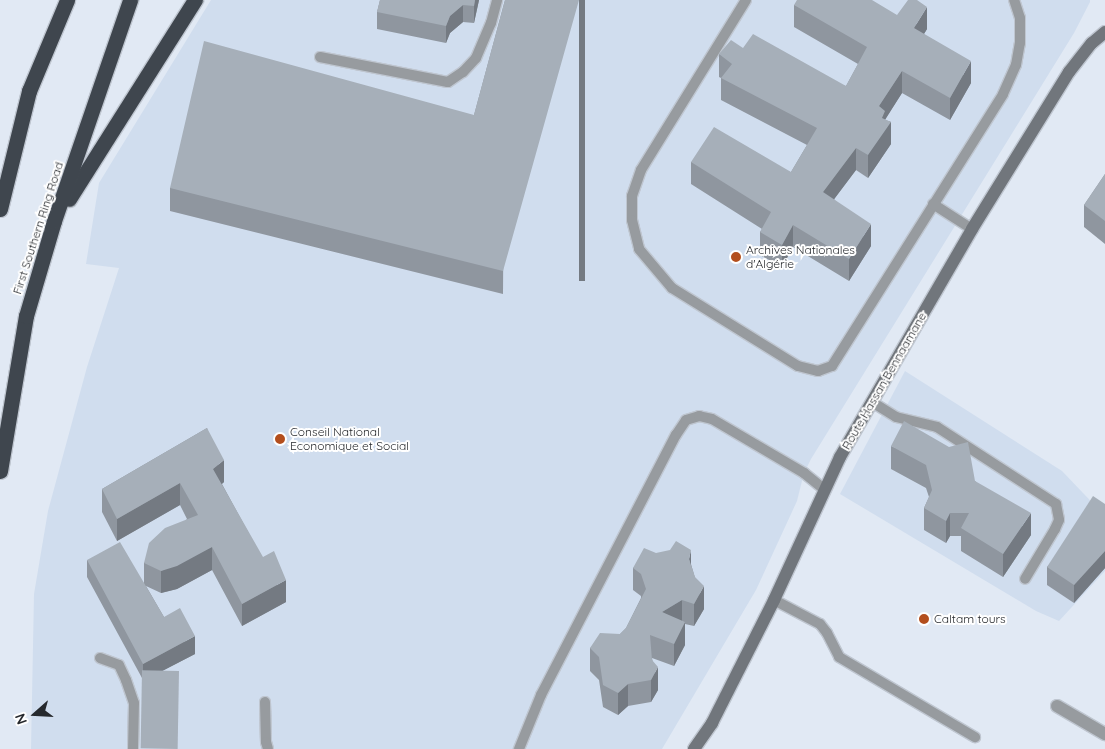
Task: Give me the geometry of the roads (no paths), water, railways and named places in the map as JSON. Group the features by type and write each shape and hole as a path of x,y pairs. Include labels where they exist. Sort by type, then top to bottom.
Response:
{"highway":[{"path":"0,176 29,91 67,0"},
{"name":"First Southern Ring Road","path":"0,471 26,316 54,221 130,0"},
{"path":"54,221 195,0"},
{"path":"0,209 29,91"}],"main road":[{"name":"Route Hassan Bennaamane","path":"694,749 712,723 774,600 840,457 972,229 1069,72 1092,43 1105,32"}],"street":[{"path":"1057,706 1105,734"}],"lane":[{"path":"320,57 448,82 463,72 476,58 491,23 497,0"},
{"path":"746,0 641,170 632,196 632,220 639,250 656,272 672,288 798,366 818,372 832,366 1003,94 1016,64 1020,43 1020,18 1014,0"},
{"path":"933,204 972,229"},
{"path":"872,402 896,416 937,427 1056,504 1059,520 1024,579"},
{"path":"519,749 541,695 676,435 686,420 699,416 712,419 804,473 825,490"},
{"path":"774,600 820,624 827,633 839,657 846,662 975,737"},
{"path":"100,658 119,665 126,680 134,704 133,749"},
{"path":"265,702 266,742 268,749"}],"place":[{"name":"Archives Nationales d'Algérie","path":"736,257"},
{"name":"Conseil National Economique et Social","path":"280,439"},
{"name":"Caltam tours","path":"924,619"}]}
